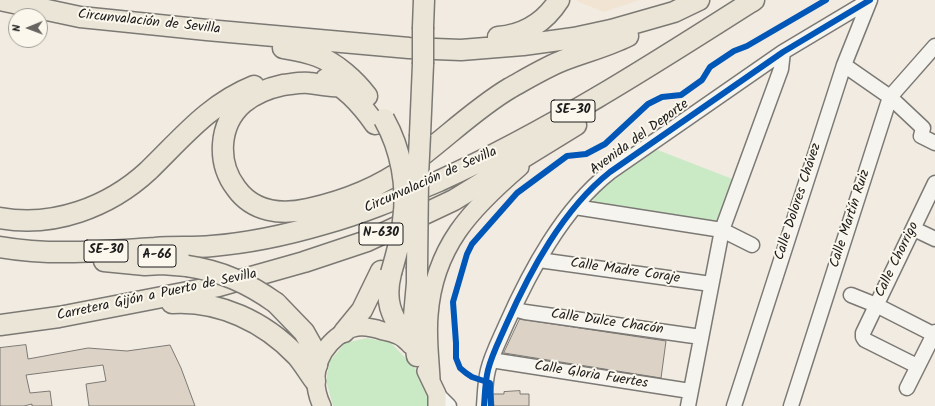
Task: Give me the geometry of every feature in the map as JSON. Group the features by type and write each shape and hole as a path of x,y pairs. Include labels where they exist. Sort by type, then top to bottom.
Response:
{"highway":[{"name":"Circunvalación de Sevilla","path":"0,0 80,17 374,45 461,50 524,45 574,38 611,30 674,12 700,0"},
{"path":"417,356 413,327 417,283 418,171 423,64 424,0"},
{"path":"374,45 394,38 433,40 471,39 514,35 525,31 540,22 554,8 559,0"},
{"name":"Circunvalación de Sevilla","path":"0,247 70,252 212,246 247,241 317,226 384,205 488,158 557,121 664,58 754,0"},
{"path":"0,9 80,17"},
{"path":"338,86 332,87 308,83 271,88 260,92 242,104 235,113 225,132 222,152 224,162 228,175 235,187 256,206 272,212 291,212 327,205 356,195 383,182 407,166 481,108 510,88 550,66 621,39 674,12"},
{"path":"207,30 233,41 305,52 326,60 346,74 365,93 384,119 391,133 397,151 404,190 403,221 398,248 386,272 362,310 344,332"},
{"name":"Carretera Gijón a Puerto de Sevilla","path":"0,325 59,317 219,286 304,262 367,241 454,200 581,122 664,58"},
{"path":"0,218 30,221 60,218 86,210 125,189 147,172 205,115 230,97 258,84 301,75 328,80 349,93 362,107 375,124 384,141 390,159 395,190 394,220 386,257 388,300 395,321 406,340"},
{"name":"A-66","path":"0,259 102,261 158,256 212,246"},
{"path":"102,261 145,265 162,264 187,266 223,274 252,287 276,303 304,332 313,348 316,391"},
{"path":"59,317 176,303 196,304 220,308 249,320 273,335 298,357 316,391"}],"main road":[{"path":"435,393 428,329 431,300 440,266 452,240 472,212 500,185 525,163 581,122"},
{"path":"316,391 324,351 344,332 353,328 364,327 393,333 406,340 417,356 435,393"}],"street":[{"name":"Avenida del Deporte","path":"484,406 486,377 491,360 514,309 539,260 553,238 575,207 597,182 783,52 870,0"},
{"name":"Calle Dolores Chávez","path":"734,406 844,66 870,0"},
{"name":"Calle Martín Ruiz","path":"792,406 890,97 935,46"},
{"path":"688,406 722,230 781,69 783,52"},
{"path":"844,66 890,97 923,128 921,136 935,143"},
{"name":"Calle Chorrigo","path":"917,366 865,340 863,333 935,183"},
{"path":"575,207 722,230 752,245"},
{"path":"914,229 935,239"},
{"name":"Calle Madre Coraje","path":"539,260 711,284"},
{"path":"851,295 876,305 935,334 917,366 907,388"},
{"name":"Calle Dulce Chacón","path":"514,309 525,312 701,337"},
{"name":"Calle Gloria Fuertes","path":"491,360 690,391"},
{"path":"435,393 449,406"}],"shaded area":[{"path":"577,0 639,0 604,12"}],"green space":[{"path":"655,149 735,180 719,223 592,203 601,190 610,182"},
{"path":"367,338 391,343 415,368 428,398 427,406 333,406 326,380 330,361 345,343"}],"building":[{"path":"520,319 666,341 661,378 504,353"},
{"path":"26,345 28,359 88,348 127,351 170,345 181,368 195,406 89,406 86,384 106,381 103,365 26,375 30,393 50,391 52,406 32,406 32,404 24,406 0,406 0,348"},
{"path":"520,391 520,394 529,394 529,406 494,406 493,394 504,394 504,392"}],"cycle path":[{"path":"491,406 490,383 472,377 466,373 460,368 456,358 453,302 467,254 472,244 517,193 567,156 586,154 605,144 648,104 662,97 681,95 702,80 710,67 734,51 747,46 826,0"},
{"path":"484,406 488,370 496,347 515,304 549,242 577,204 593,187 610,172 783,52 870,0"}]}
